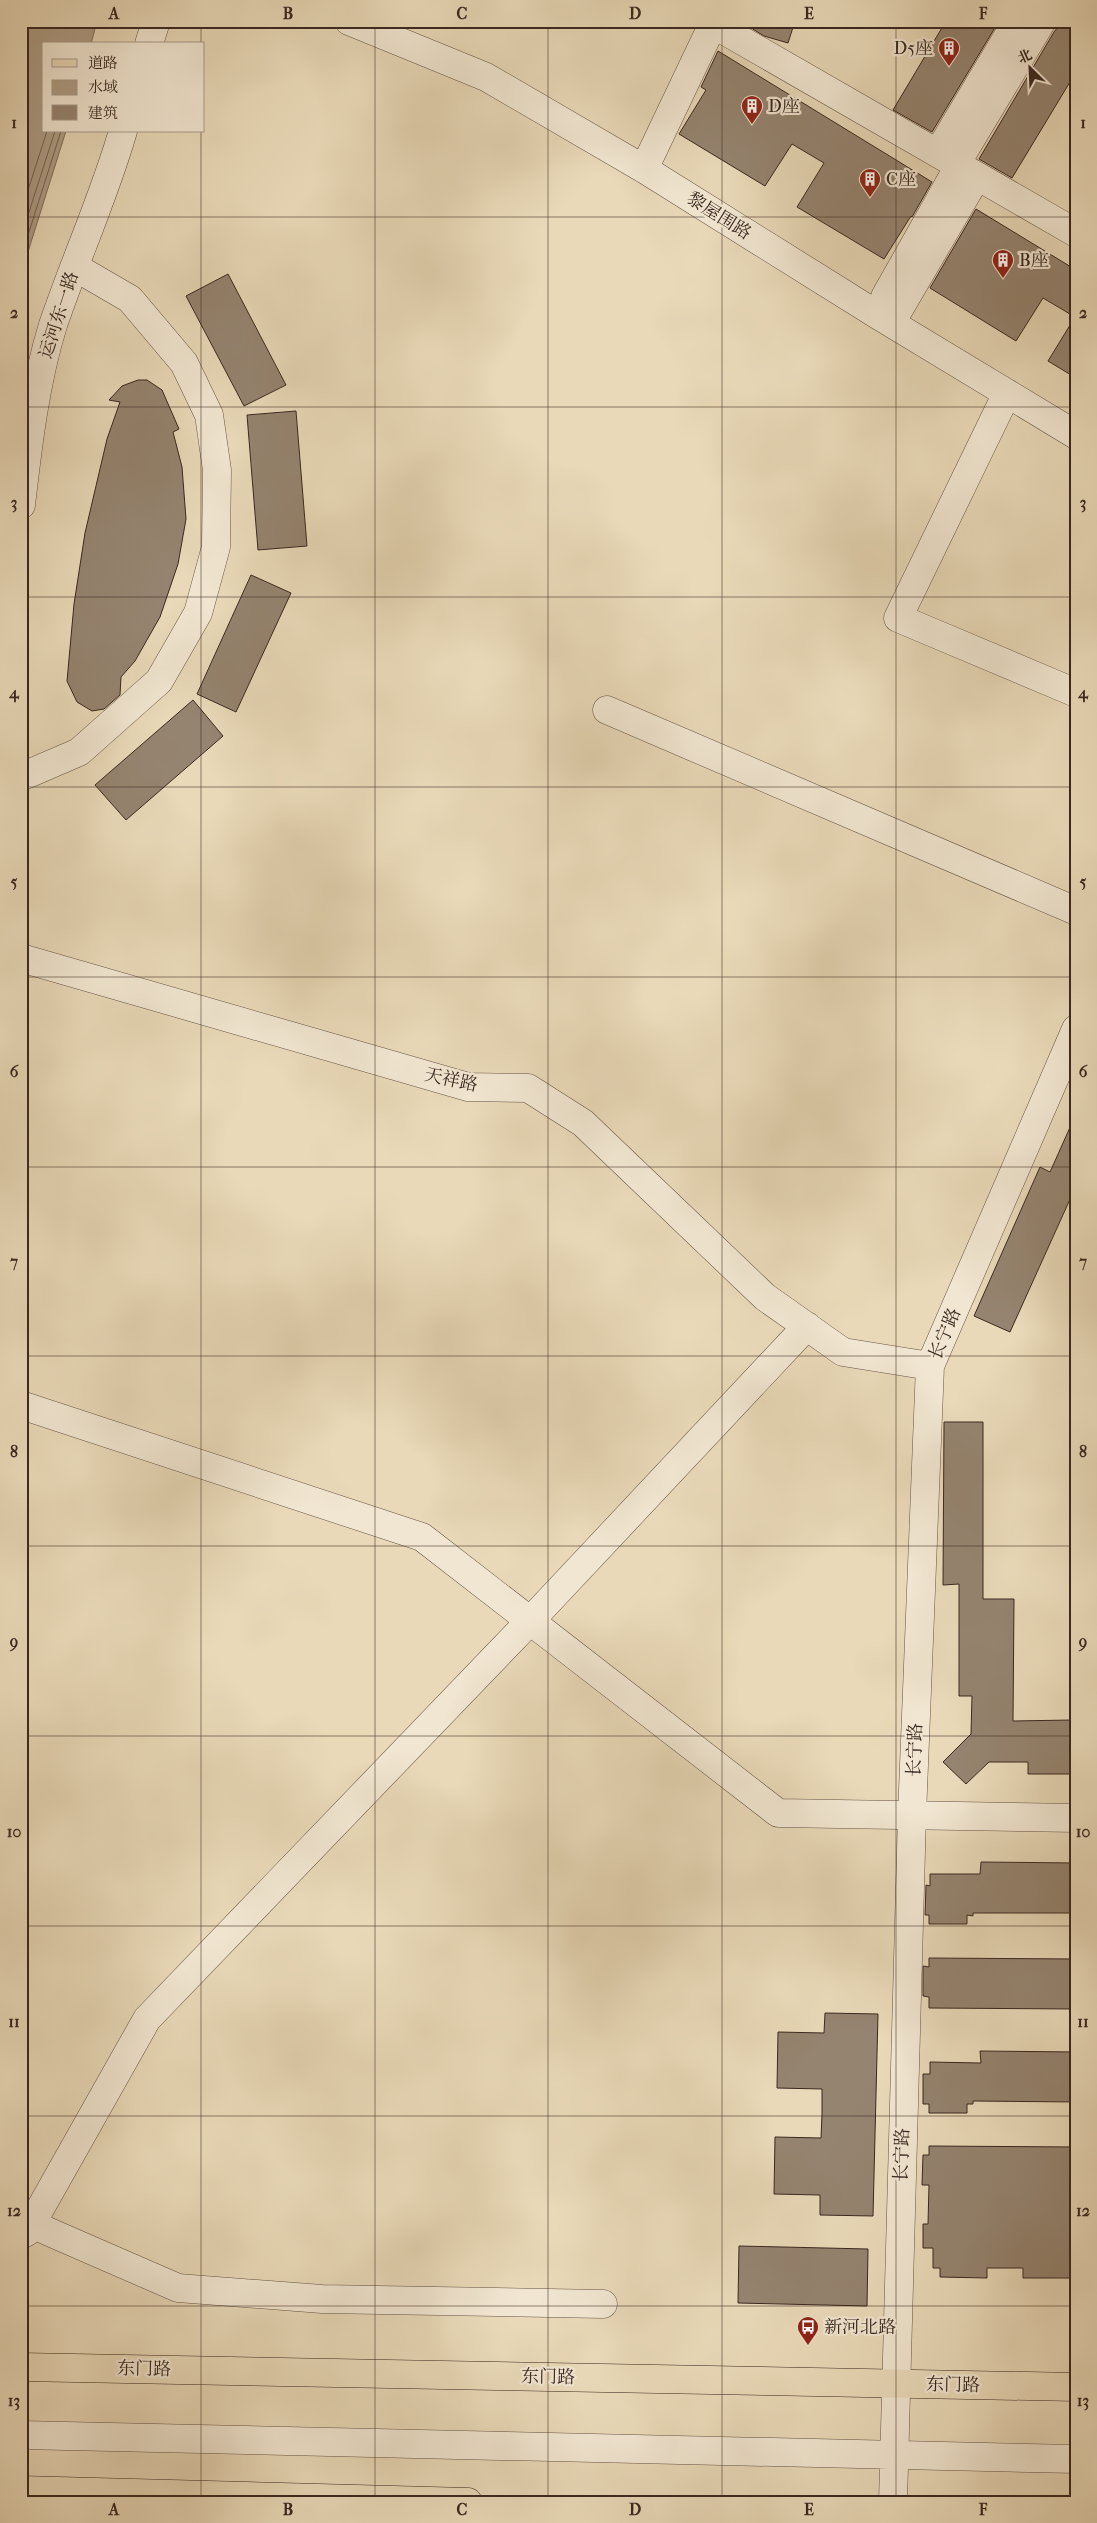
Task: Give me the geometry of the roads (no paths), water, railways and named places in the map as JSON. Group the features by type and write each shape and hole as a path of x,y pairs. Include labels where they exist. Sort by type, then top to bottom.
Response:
{"main road":[{"name":"东门路","path":"21,2367 1076,2387"},
{"path":"21,2490 468,2502"}],"street":[{"path":"150,42 156,21"},
{"name":"黎屋围路","path":"349,21 486,77 644,169 884,319 1076,435"},
{"path":"884,319 958,165 1017,21"},
{"path":"958,165 1042,21"},
{"path":"644,169 713,24 1076,233"},
{"name":"运河东一路","path":"21,505 41,372 53,326 110,177 123,132"},
{"path":"21,776 79,752 159,680 198,613 216,547 217,470 208,415 184,363 130,299 75,267"},
{"path":"1007,393 898,618 1076,693"},
{"path":"607,710 1076,911"},
{"name":"天祥路","path":"21,958 468,1087 528,1088 583,1123 766,1296 843,1352 930,1366"},
{"name":"长宁路","path":"893,2502 912,1815 930,1366 1076,1029"},
{"path":"603,2304 322,2300 178,2288 26,2230 148,2019 530,1620 807,1326"},
{"path":"21,1405 422,1537 778,1813 1076,1818"},
{"path":"21,2435 1076,2459"}],"water":[{"path":"21,21 97,21 92,42 42,42 42,132 66,132 21,274"}],"place":[{"name":"D5座","path":"949,67"},
{"name":"D座","path":"752,125"},
{"name":"C座","path":"870,198"},
{"name":"B座","path":"1003,279"},
{"name":"新河北路","path":"808,2346"}]}
